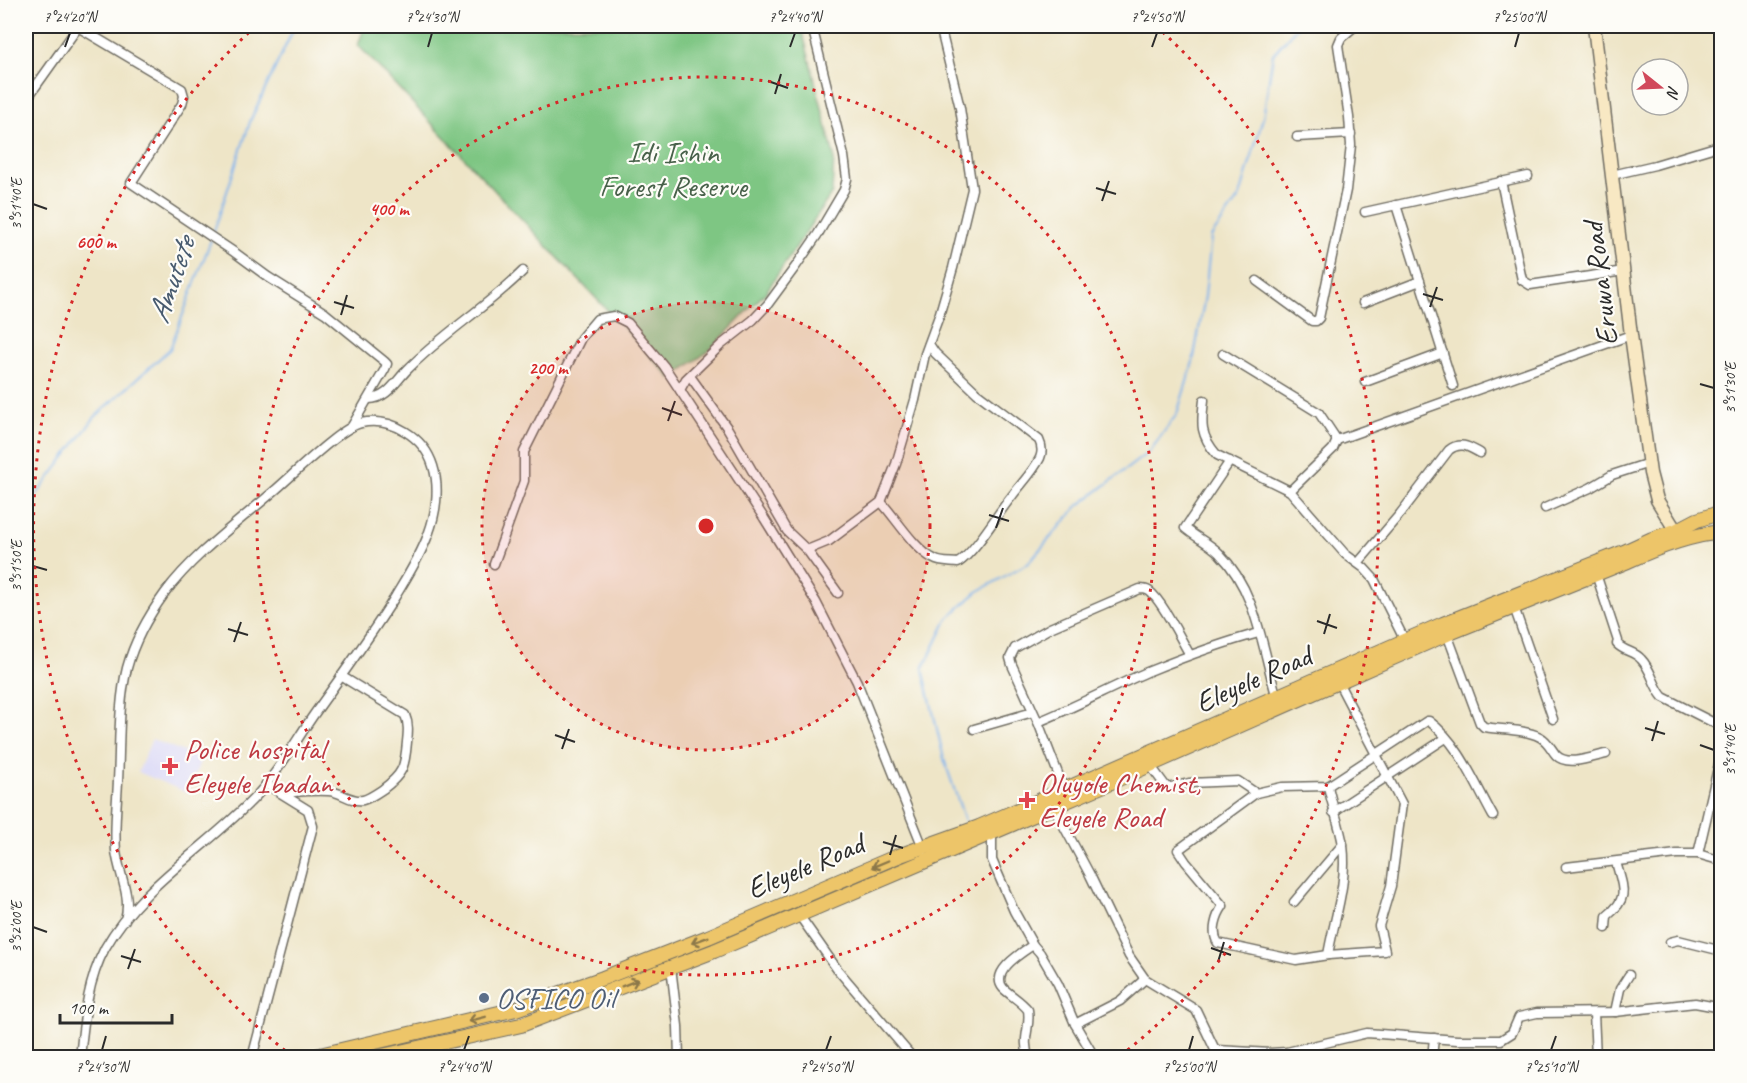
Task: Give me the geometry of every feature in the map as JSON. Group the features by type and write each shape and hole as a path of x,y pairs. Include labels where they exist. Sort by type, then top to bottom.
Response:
{"main road":[{"name":"Eruwa Road","path":"1594,26 1650,473 1657,500 1679,536"},
{"path":"1679,536 1697,520 1722,512"},
{"path":"1679,536 1722,532"},
{"name":"Eleyele Road","path":"985,832 1064,789 1405,641 1549,588 1652,538 1679,536"},
{"name":"Eleyele Road","path":"1579,575 1596,574 1655,549 1679,536"},
{"name":"Eleyele Road","path":"373,1058 521,1025 671,967 799,915 931,852 1053,806 1150,765 1447,634 1514,607 1549,588"},
{"name":"Eleyele Road","path":"307,1058 516,1009 708,937 898,856 931,852"},
{"path":"516,1009 521,1025"}],"street":[{"path":"26,100 28,91 78,26 182,89 184,96 179,110 131,183 268,277 325,313 387,364 352,426 324,447 189,566 164,595 134,649 125,677 116,806 117,853 128,898 126,920"},
{"path":"686,401 680,390 683,382 768,304 818,234 846,183 844,156 812,26"},
{"path":"807,550 829,541 881,502 899,453 925,354 946,295 972,189 960,108 940,26"},
{"path":"1257,281 1312,321 1319,318 1349,170 1351,134 1338,45 1341,38 1355,26"},
{"path":"1297,137 1351,134"},
{"path":"1612,174 1678,159 1722,145"},
{"path":"1365,212 1528,176"},
{"path":"1501,181 1522,280 1526,284 1624,272"},
{"path":"1396,205 1453,386"},
{"path":"369,399 380,398 426,351 506,288 523,271"},
{"path":"1363,303 1420,281"},
{"path":"494,564 524,481 524,452 553,396 556,384 581,338 597,319 615,316 628,323 664,366 816,602 843,654 931,852"},
{"path":"1290,492 1333,449 1337,440 1631,334"},
{"path":"881,502 912,540 932,558 936,561 958,563 975,545 1040,459 1042,448 1039,440 977,393 935,353 929,344"},
{"path":"1365,382 1443,353"},
{"path":"1223,354 1318,413 1337,440"},
{"path":"690,376 728,429 778,518 787,531 807,550 838,593"},
{"path":"1203,400 1201,420 1204,439 1217,454 1290,492 1345,554 1374,579 1405,641"},
{"path":"80,1058 85,1013 93,975 105,949 156,885 230,821 266,784 385,613 427,538 436,504 436,478 427,450 419,441 398,428 381,423 363,423 352,426"},
{"path":"1358,563 1400,514 1449,450 1463,445 1480,453"},
{"path":"1230,461 1185,528 1217,551 1238,576 1248,594 1277,698"},
{"path":"1545,508 1597,485 1612,475 1649,463"},
{"path":"1596,574 1618,641 1617,644 1626,652 1635,653 1642,659 1656,690 1663,698 1722,727"},
{"path":"1064,789 1038,722 1012,665 1011,658 1015,648 1050,628 1140,589 1149,591 1190,655"},
{"path":"1514,607 1553,719"},
{"path":"1038,722 1190,655 1220,643 1259,633"},
{"path":"1447,634 1468,695 1482,725 1539,736 1562,759 1576,760 1606,754"},
{"path":"281,793 328,791 341,793 351,799 362,800 373,796 401,773 405,763 408,731 405,715 341,676"},
{"path":"1338,682 1376,756 1399,795 1402,804 1390,886 1379,926 1385,951 1296,960 1220,944 1214,933 1217,915 1223,906 1178,850 1256,793 1282,787 1328,786 1376,756 1427,721 1432,722 1461,759 1493,816"},
{"path":"974,729 1033,712"},
{"path":"1333,812 1446,738"},
{"path":"1698,854 1722,750"},
{"path":"1150,765 1167,788 1189,783 1238,781 1256,793"},
{"path":"252,1058 313,826 308,810 266,784"},
{"path":"1328,786 1342,844 1344,864 1339,908 1328,955"},
{"path":"1053,806 1090,875 1129,956 1145,979 1196,1010 1218,1054 1287,1052 1367,1033 1479,1041 1501,1040 1512,1033 1519,1017 1537,1013 1615,1012 1695,1004 1722,1008"},
{"path":"985,832 992,860 1014,911 1032,945 1058,984 1075,1024 1095,1058"},
{"path":"1294,902 1342,844"},
{"path":"1566,867 1677,854 1698,854 1722,861"},
{"path":"1606,928 1606,916 1620,905 1623,897 1616,862"},
{"path":"799,915 837,969 913,1058"},
{"path":"1670,942 1678,940 1722,951"},
{"path":"1029,1058 1025,1037 1029,1010 1004,988 1000,977 1018,954 1032,945"},
{"path":"671,967 678,1026 679,1058"},
{"path":"1615,1012 1620,988 1629,975"},
{"path":"1075,1024 1120,1001 1145,979"},
{"path":"1594,1013 1596,1058"},
{"path":"1432,1058 1434,1038"}],"shaded area":[{"name":"Police hospital Eleyele Ibadan","path":"152,739 201,759 188,793 138,772"}],"green space":[{"name":"Idi Ishin Forest Reserve","path":"365,26 801,26 834,156 832,193 766,292 710,350 671,378 358,45"}],"waterway":[{"name":"Amutete","path":"213,234 251,119 295,26"},
{"path":"965,821 944,759 923,669 948,618 977,592 1028,563 1078,506 1150,451 1177,414 1193,362 1205,296 1211,237 1240,196 1263,118 1273,54 1298,26"},
{"name":"Amutete","path":"26,509 95,417 170,349 211,240"},
{"path":"26,964 29,980"}],"place":[{"name":"Police hospital Eleyele Ibadan","path":"170,766"},
{"name":"Oluyole Chemist, Eleyele Road","path":"1027,800"},
{"name":"OSFICO Oil","path":"484,998"}]}
